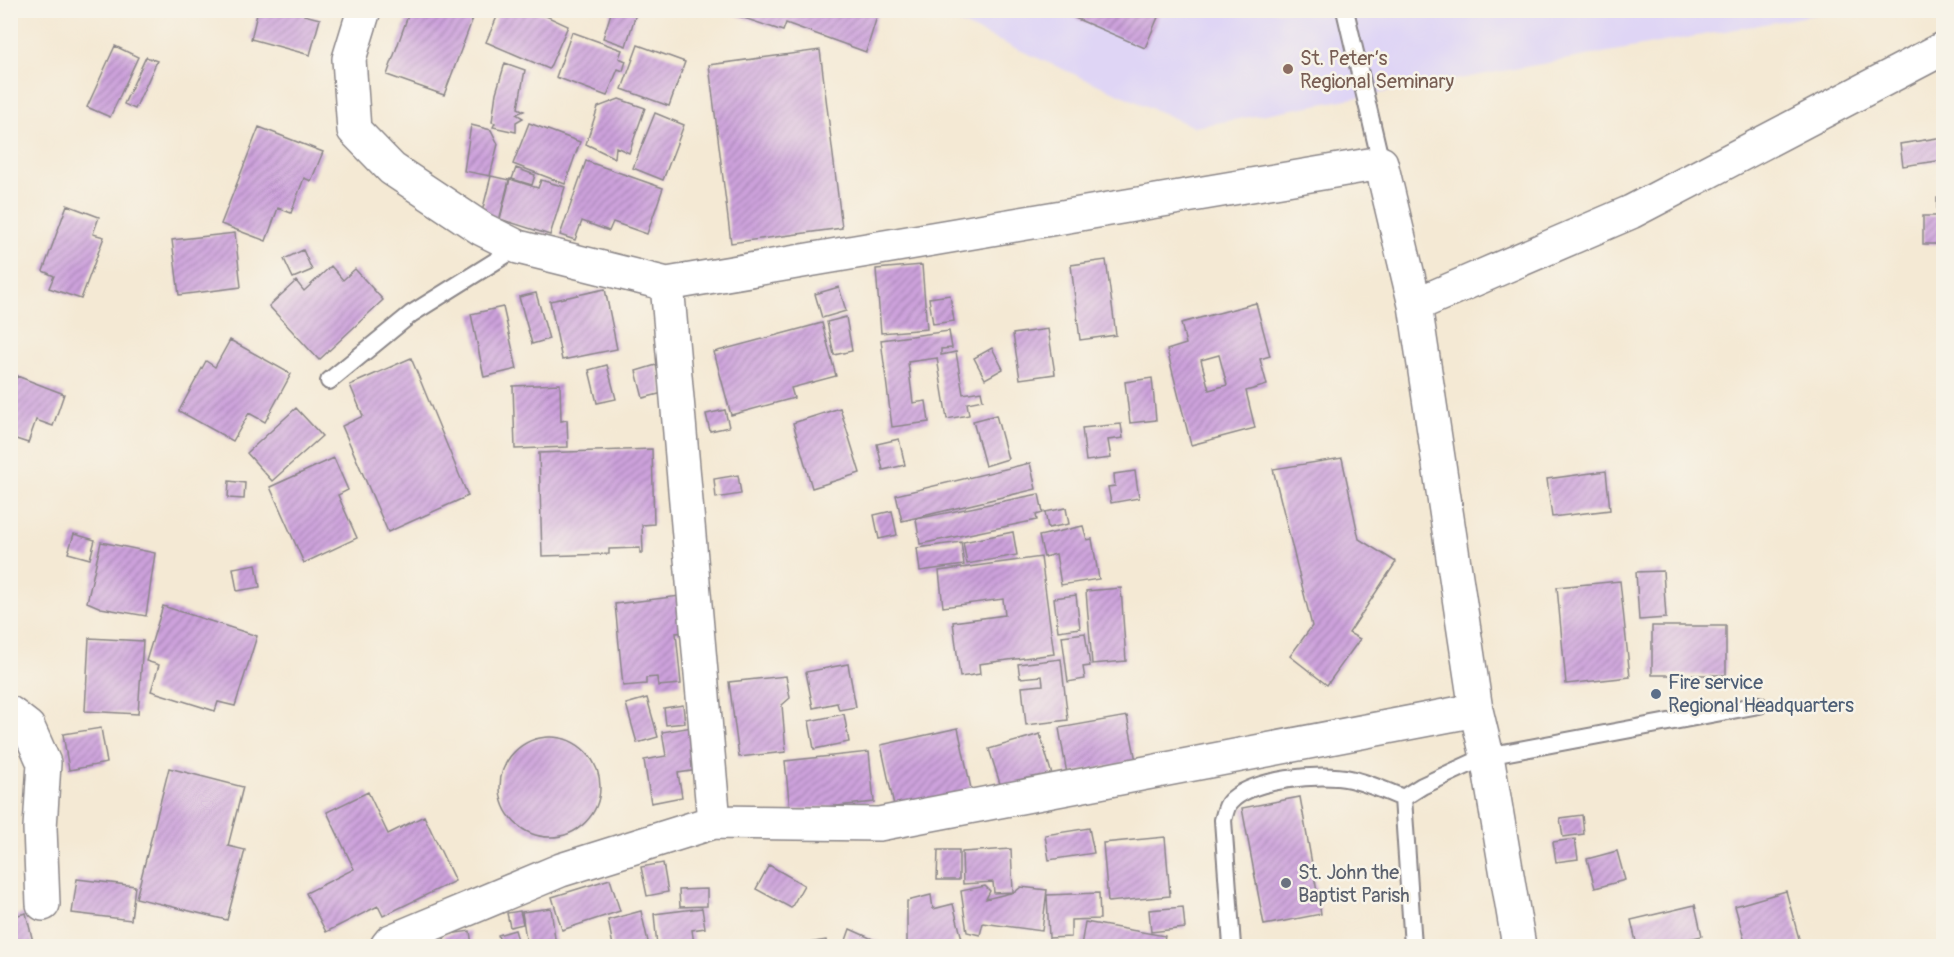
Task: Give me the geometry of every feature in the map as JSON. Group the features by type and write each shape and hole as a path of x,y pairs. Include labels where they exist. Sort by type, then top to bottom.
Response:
{"street":[{"path":"364,10 349,59 354,130 392,169 482,229 518,247 667,284 1381,163 1415,305 1476,710 1487,756 1519,946"},
{"path":"1415,305 1630,212 1944,48"},
{"path":"667,284 714,822"},
{"path":"387,946 391,941 561,870 714,822 879,824 1476,710"},
{"path":"10,713 28,727 44,763 40,828 43,904"}],"lane":[{"path":"1345,10 1381,163"},
{"path":"329,381 411,314 518,247"},
{"path":"1403,798 1422,786 1487,756 1760,705"},
{"path":"1232,946 1223,820 1229,803 1243,794 1278,780 1326,775 1352,779 1403,798"},
{"path":"1403,798 1413,946"}],"shaded area":[{"name":"St. Peter’s Regional Seminary","path":"931,11 1835,11 1194,127"}],"building":[{"path":"258,10 305,10 304,15 320,19 310,55 251,39"},
{"path":"410,10 476,10 444,95 387,75"},
{"path":"500,10 533,10 568,26 549,69 486,42"},
{"path":"612,10 637,10 626,46 603,38"},
{"path":"733,10 879,10 866,52 786,23 783,31 732,14"},
{"path":"1070,10 1161,10 1145,48 1068,15"},
{"path":"572,32 622,50 619,58 626,61 623,71 618,69 607,96 556,77"},
{"path":"638,45 685,62 669,106 622,89"},
{"path":"115,46 138,57 110,117 87,107"},
{"path":"820,50 842,228 731,243 709,65"},
{"path":"146,57 157,61 135,109 124,104"},
{"path":"505,63 525,70 518,108 524,111 516,114 523,118 516,122 516,132 493,127 495,123 492,122 496,93"},
{"path":"619,99 645,108 629,153 616,147 615,158 586,144 598,107"},
{"path":"655,113 684,125 663,180 633,168"},
{"path":"529,123 580,142 565,184 513,164"},
{"path":"471,125 491,130 498,144 490,176 464,171"},
{"path":"259,127 323,152 311,181 304,178 291,213 278,208 266,241 221,224"},
{"path":"1944,137 1944,160 1903,166 1900,144"},
{"path":"586,161 663,188 647,234 613,222 609,231 582,221 575,240 560,235"},
{"path":"516,168 535,175 532,185 512,179"},
{"path":"491,176 509,180 499,221 481,216"},
{"path":"510,179 538,188 541,180 565,187 550,235 500,219"},
{"path":"1937,198 1944,198 1944,244 1923,244 1923,216 1937,216"},
{"path":"67,205 99,217 93,234 104,237 81,299 49,288 54,276 43,271"},
{"path":"235,233 241,287 179,295 172,240"},
{"path":"303,250 312,270 293,278 284,259"},
{"path":"1106,260 1116,335 1080,340 1071,265"},
{"path":"922,265 927,329 881,333 876,269"},
{"path":"331,266 343,280 355,269 383,300 319,360 269,306 296,281 304,291"},
{"path":"839,287 846,311 822,318 815,294"},
{"path":"605,289 617,349 562,360 550,301"},
{"path":"536,293 549,339 532,344 519,297"},
{"path":"950,295 954,321 933,324 929,298"},
{"path":"1256,303 1270,356 1260,359 1267,385 1246,391 1255,428 1191,445 1167,350 1186,344 1181,323","holes":["1219,355 1227,385 1209,390 1201,360"]},
{"path":"503,307 517,369 484,377 471,314"},
{"path":"846,317 852,351 834,355 827,322"},
{"path":"822,323 836,376 791,388 794,398 731,415 714,352"},
{"path":"1048,329 1055,374 1020,379 1013,334"},
{"path":"949,331 952,348 941,349 941,355 956,352 963,394 981,391 983,400 967,403 969,415 947,419 937,358 908,362 913,403 926,401 929,422 892,427 881,340"},
{"path":"230,340 291,374 265,422 249,413 233,441 179,411 206,361 215,367"},
{"path":"992,348 1003,369 985,379 974,358"},
{"path":"411,358 468,496 388,532 342,426 363,416 350,385"},
{"path":"607,365 616,399 597,403 589,370"},
{"path":"656,365 663,393 643,398 636,371"},
{"path":"17,376 64,394 53,426 36,420 28,443 10,437 10,394"},
{"path":"1152,378 1156,420 1130,423 1125,382"},
{"path":"560,384 561,421 567,420 568,447 515,449 513,386"},
{"path":"296,408 322,436 272,481 247,453"},
{"path":"840,408 860,473 812,488 793,423"},
{"path":"725,410 729,427 710,431 706,414"},
{"path":"996,415 1008,459 985,466 973,421"},
{"path":"1121,424 1123,438 1108,440 1111,458 1086,461 1082,428"},
{"path":"899,439 905,465 883,470 877,444"},
{"path":"652,449 654,524 642,525 643,553 640,553 640,548 609,549 609,554 542,556 539,453"},
{"path":"334,458 348,490 338,495 357,538 304,563 270,487"},
{"path":"1342,458 1359,539 1396,562 1349,633 1360,639 1327,685 1290,656 1312,626 1273,469"},
{"path":"1030,463 1036,489 902,521 896,495"},
{"path":"1135,471 1139,498 1111,503 1108,487 1115,486 1114,474"},
{"path":"1606,471 1610,510 1552,517 1547,479"},
{"path":"738,475 741,494 716,498 714,479"},
{"path":"229,481 245,483 244,499 228,498"},
{"path":"1039,494 1043,513 1036,515 1037,520 920,544 916,519"},
{"path":"1066,508 1069,524 1048,528 1045,512"},
{"path":"892,511 897,535 879,539 874,515"},
{"path":"1083,526 1087,540 1092,539 1099,579 1061,585 1056,554 1044,557 1039,536"},
{"path":"1013,532 1017,555 967,564 963,542"},
{"path":"74,534 95,540 90,559 68,553"},
{"path":"101,542 155,553 146,616 101,608 87,602"},
{"path":"961,542 964,565 920,571 917,548"},
{"path":"1041,557 1054,654 979,664 980,674 960,677 953,622 1005,615 1003,599 943,607 939,571"},
{"path":"256,564 260,587 237,591 233,568"},
{"path":"1663,571 1666,618 1639,620 1636,572"},
{"path":"1620,581 1630,677 1566,684 1557,587"},
{"path":"1121,588 1126,661 1092,664 1086,591"},
{"path":"1076,595 1080,628 1058,631 1054,598"},
{"path":"680,596 684,632 676,633 681,684 658,686 657,677 646,678 646,684 623,686 615,604"},
{"path":"163,606 257,636 235,706 218,702 215,711 151,691 159,665 146,661"},
{"path":"1652,626 1726,626 1726,675 1652,675"},
{"path":"1085,633 1090,666 1083,667 1085,679 1068,682 1062,636"},
{"path":"89,638 143,641 138,714 85,711"},
{"path":"1061,659 1068,720 1026,725 1022,687 1043,685 1042,676 1020,678 1018,664"},
{"path":"848,664 856,707 839,710 837,703 813,708 806,672"},
{"path":"786,676 790,698 782,705 786,752 739,757 729,682"},
{"path":"647,698 658,737 637,743 626,704"},
{"path":"683,705 685,723 666,725 664,708"},
{"path":"844,714 849,742 814,749 809,721"},
{"path":"1127,716 1136,761 1067,774 1059,728"},
{"path":"692,727 698,770 678,773 682,797 651,803 644,760 666,756 662,732"},
{"path":"101,728 107,763 69,770 63,734"},
{"path":"958,728 972,793 895,810 881,745"},
{"path":"1040,734 1052,775 1002,790 989,749"},
{"path":"550,737 569,741 586,751 596,768 600,787 596,806 586,823 569,833 550,837 531,833 514,823 504,806 500,787 504,768 514,751 531,741"},
{"path":"869,752 874,802 790,811 785,761"},
{"path":"169,768 243,787 228,846 245,850 227,920 136,898"},
{"path":"368,792 388,834 424,816 455,881 383,916 378,906 326,932 306,893 354,869 327,812"},
{"path":"1300,797 1321,914 1264,925 1242,808"},
{"path":"1582,815 1584,834 1563,837 1560,818"},
{"path":"1089,828 1094,853 1049,860 1045,835"},
{"path":"1165,837 1170,896 1108,902 1103,843"},
{"path":"1575,839 1578,859 1556,862 1553,842"},
{"path":"1011,849 1013,892 994,893 993,882 963,884 962,852"},
{"path":"938,850 959,850 959,880 937,880"},
{"path":"1617,851 1625,880 1595,888 1587,859"},
{"path":"663,863 668,892 647,896 641,867"},
{"path":"769,865 804,885 791,908 756,889"},
{"path":"77,879 135,886 131,920 72,913"},
{"path":"610,879 620,911 562,930 552,897"},
{"path":"985,886 990,891 986,899 1015,892 1021,887 1047,890 1042,931 983,923 980,935 967,932 961,891"},
{"path":"707,889 707,906 680,907 679,890"},
{"path":"1786,891 1801,946 1746,946 1735,906"},
{"path":"1099,893 1100,919 1071,920 1071,937 1049,938 1047,895"},
{"path":"931,895 933,909 953,904 962,939 953,938 953,946 907,946 907,901"},
{"path":"1695,905 1702,936 1658,946 1637,946 1631,920"},
{"path":"1183,907 1185,928 1151,932 1149,910"},
{"path":"551,908 556,946 527,946 522,912"},
{"path":"702,908 705,928 692,930 694,944 704,943 704,946 657,946 654,914"},
{"path":"520,911 523,924 510,927 507,913"},
{"path":"641,911 649,946 613,946 608,920"},
{"path":"26,913 34,946 10,946 10,917"},
{"path":"1085,922 1165,936 1163,946 1081,946"},
{"path":"850,929 888,946 844,946"},
{"path":"515,930 518,940 501,946 498,935"},
{"path":"470,931 472,946 446,946 443,935"},
{"path":"826,940 827,946 797,946 797,945"}],"place":[{"name":"St. Peter’s Regional Seminary","path":"1288,69"},
{"name":"Fire service Regional Headquarters","path":"1656,694"},
{"name":"St. John the Baptist Parish","path":"1286,883"}]}
